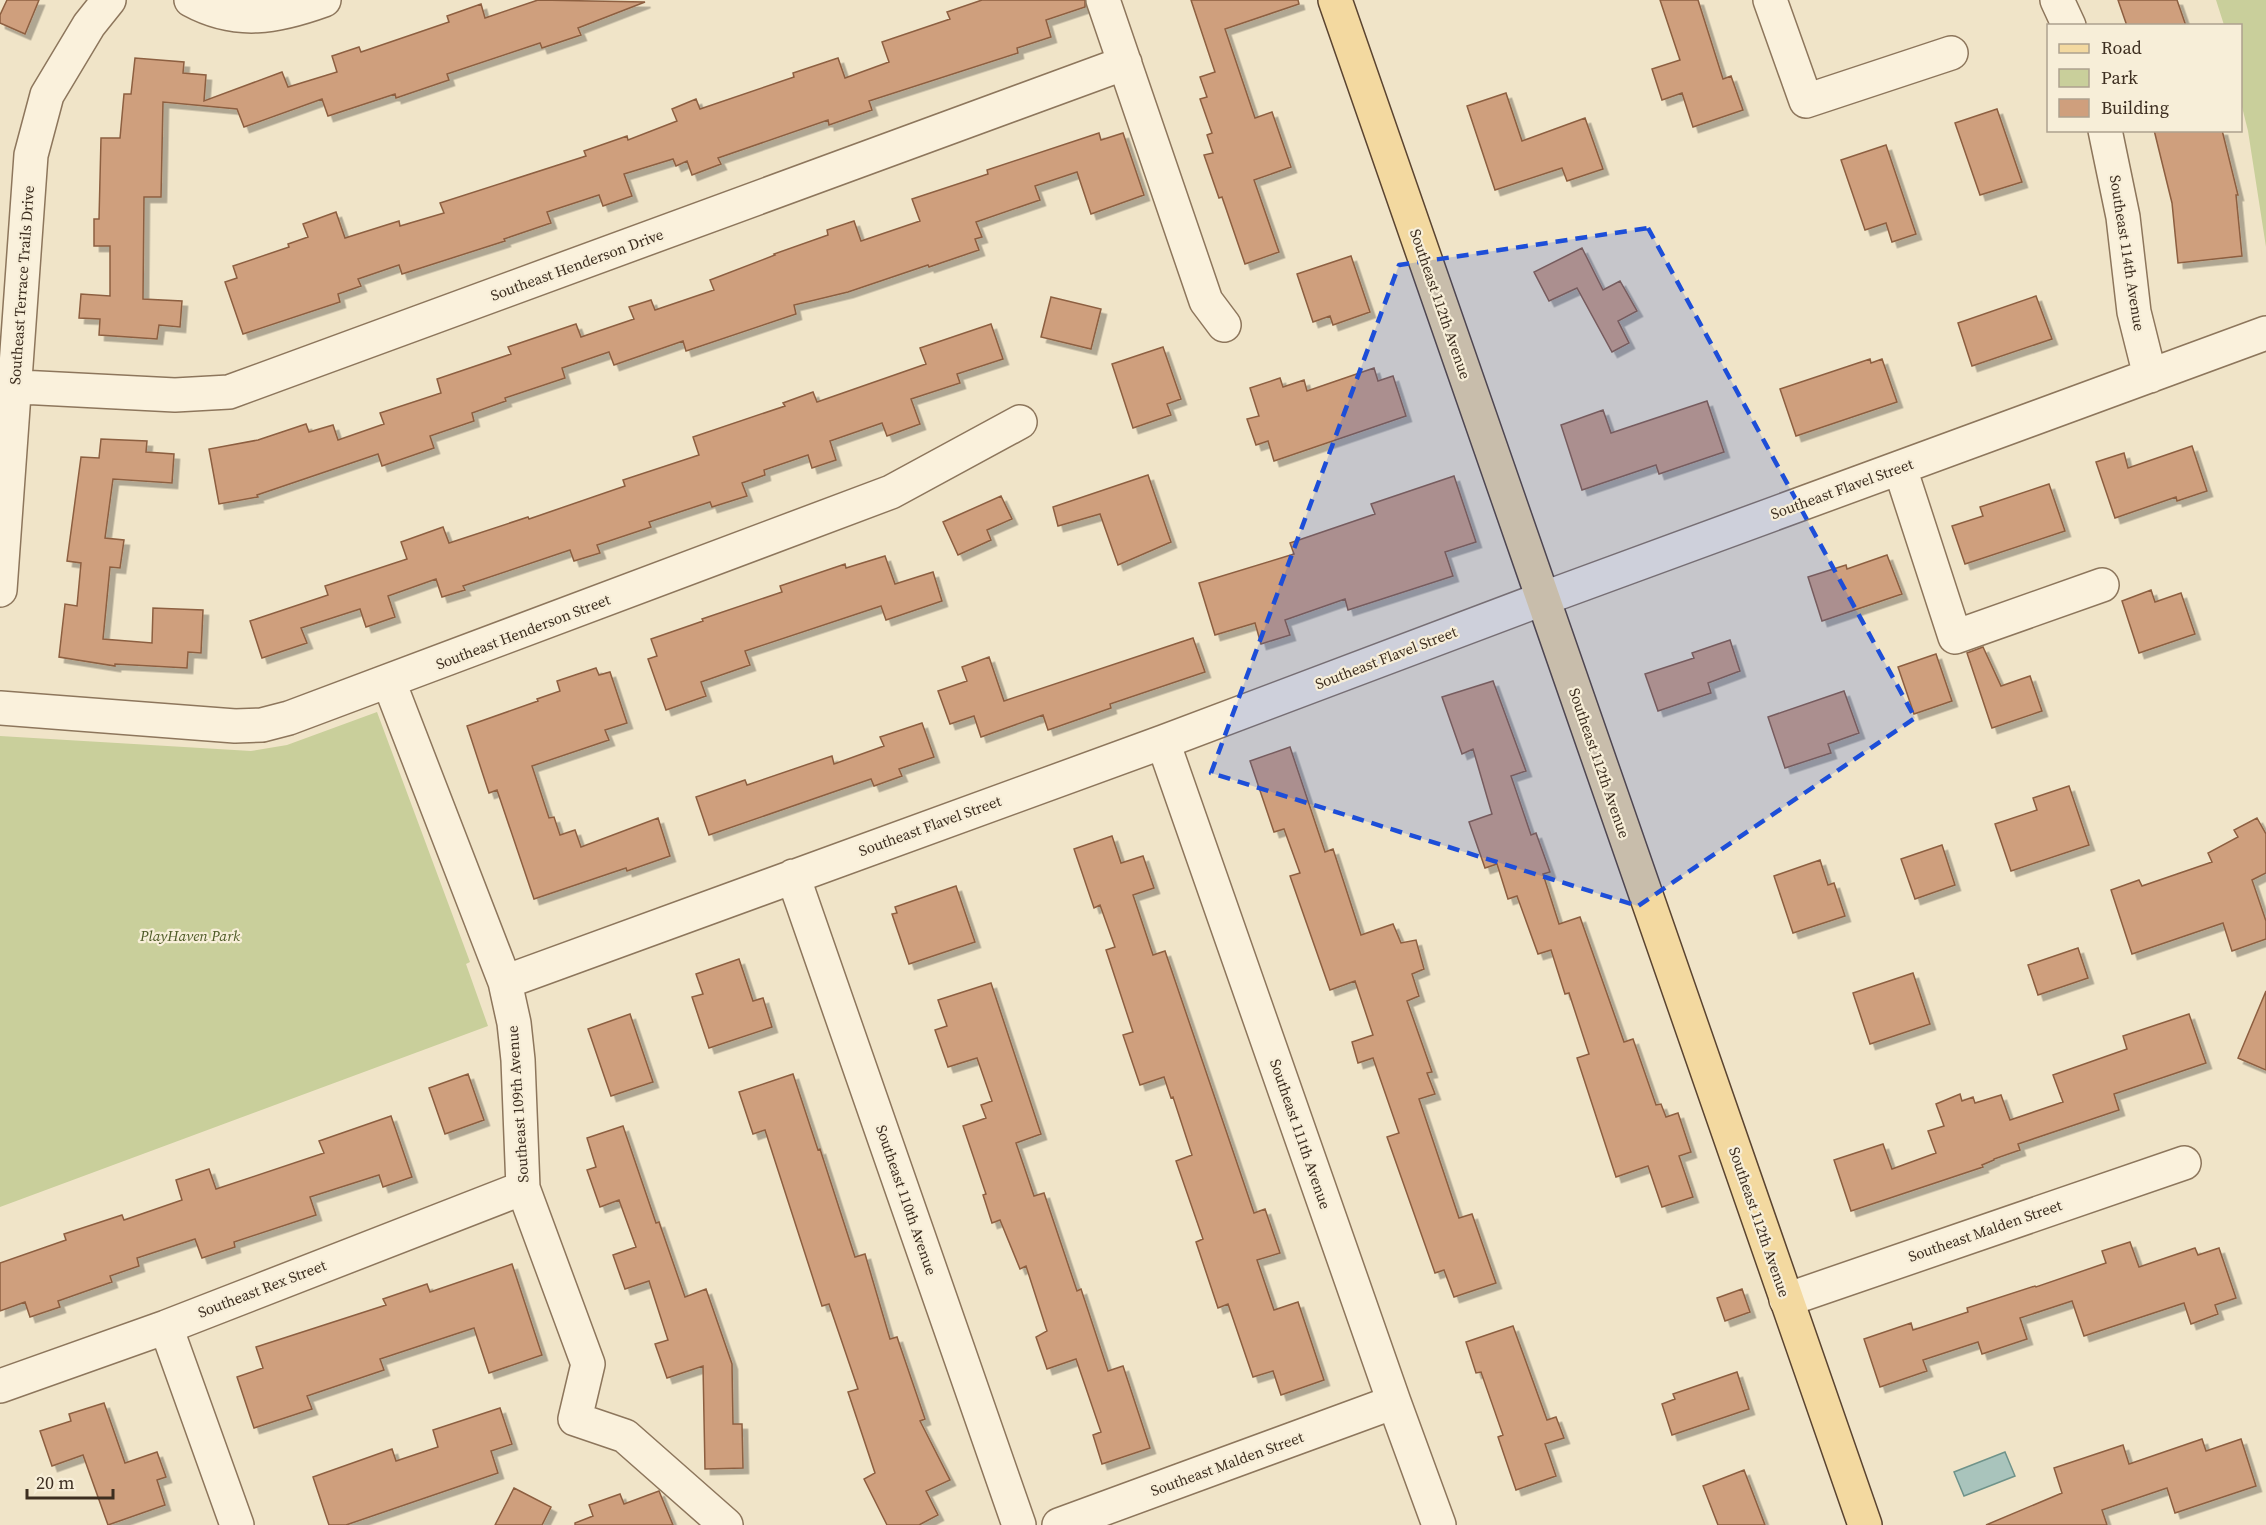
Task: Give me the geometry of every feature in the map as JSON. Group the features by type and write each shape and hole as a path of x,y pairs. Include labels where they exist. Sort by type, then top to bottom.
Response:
{"main road":[{"name":"Southeast 112th Avenue","path":"1335,0 1865,1525"}],"street":[{"name":"Southeast Terrace Trails Drive","path":"0,590 7,387 31,155 47,94 89,25 109,0"},
{"path":"191,0 209,10 233,16 266,16 324,0"},
{"path":"1103,0 1206,301 1224,325"},
{"path":"1770,0 1806,101 1951,53"},
{"path":"2057,0 2068,24"},
{"name":"Southeast Henderson Drive","path":"7,387 174,394 229,392 1125,63"},
{"name":"Southeast 114th Avenue","path":"2105,132 2123,217 2134,312 2150,376"},
{"name":"Southeast Flavel Street","path":"505,982 1163,742 1542,599 2266,333"},
{"name":"Southeast Henderson Street","path":"0,708 235,726 262,725 289,718 891,492 1020,422"},
{"path":"1900,468 1955,637 2102,585"},
{"name":"Southeast 109th Avenue","path":"389,682 505,982 518,1060 523,1188 588,1364 575,1419 625,1436 726,1525"},
{"name":"Southeast 111th Avenue","path":"1163,742 1439,1525"},
{"name":"Southeast 110th Avenue","path":"794,876 1019,1525"},
{"name":"Southeast Malden Street","path":"1786,1300 2184,1163"},
{"name":"Southeast Rex Street","path":"0,1386 166,1327 523,1188"},
{"path":"166,1327 237,1525"},
{"name":"Southeast Malden Street","path":"1059,1525 1394,1402"}],"highlighted area":[{"path":"1648,228 1915,718 1638,906 1211,773 1399,265"}],"green space":[{"path":"2216,0 2266,0 2266,247 2248,131 2242,107 2242,24 2224,24"},
{"name":"PlayHaven Park","path":"377,712 470,962 466,964 488,1026 0,1207 0,736 251,751 287,745"}],"water":[{"path":"2005,1452 2015,1476 1964,1496 1954,1472"}],"building":[{"path":"7,0 39,0 25,34 0,23 0,15"},
{"path":"538,0 645,2 578,28 581,35 542,48 540,43 447,74 449,80 396,98 395,94 328,116 322,99 244,127 237,109 163,102 161,197 144,197 143,299 182,301 180,327 159,325 157,339 99,335 100,319 79,318 81,294 110,296 110,246 94,246 94,219 99,219 101,138 120,138 124,94 131,94 135,58 184,62 183,73 206,75 204,101 282,72 288,87 337,72 332,56 359,47 361,52 449,22 447,16 481,4 485,18"},
{"path":"982,0 1085,0 1085,7 1046,20 1051,37 1017,48 1018,53 869,101 872,110 829,125 828,120 718,158 721,164 692,175 687,161 676,166 673,159 624,174 632,196 603,206 599,195 547,212 551,223 504,239 505,241 402,274 399,265 358,279 361,286 338,294 340,302 243,334 225,282 237,278 233,266 289,247 288,244 308,237 303,224 336,212 345,238 399,221 400,226 444,213 440,203 586,156 584,151 627,136 628,140 677,121 672,109 696,99 700,109 794,77 793,73 838,58 845,78 889,62 882,42 950,19 947,12"},
{"path":"1191,0 1298,0 1299,4 1225,29 1255,118 1272,112 1291,167 1254,180 1279,252 1245,264 1222,197 1219,198 1204,155 1213,153 1207,135 1212,133 1200,99 1207,97 1200,77 1215,72"},
{"path":"1660,0 1698,0 1723,79 1731,76 1743,110 1693,127 1682,93 1662,100 1652,69 1680,60"},
{"path":"2118,0 2177,0 2185,24 2126,24"},
{"path":"1506,93 1522,141 1585,118 1603,169 1567,181 1562,168 1495,190 1467,106"},
{"path":"1997,109 2022,182 1980,195 1955,123"},
{"path":"2154,132 2222,132 2238,195 2236,195 2242,256 2178,263 2172,203"},
{"path":"1099,133 1101,140 1123,133 1144,195 1091,214 1077,172 1035,186 1040,200 976,222 982,237 975,239 979,250 848,292 794,305 796,314 686,351 683,341 614,365 609,352 562,368 565,378 505,398 506,401 472,413 474,421 430,436 434,448 382,466 378,454 257,495 258,497 219,504 209,449 258,440 306,424 309,432 333,425 338,440 384,424 380,413 441,393 437,379 511,354 508,347 576,324 581,337 634,319 629,307 651,300 655,310 714,290 710,280 828,235 827,230 854,221 861,241 920,221 912,199 988,174 987,170"},
{"path":"1886,145 1916,234 1892,242 1886,223 1865,230 1841,160"},
{"path":"1582,248 1603,290 1620,281 1637,311 1618,321 1629,343 1612,352 1577,288 1549,301 1534,272"},
{"path":"1351,256 1370,312 1333,325 1330,316 1313,322 1297,274"},
{"path":"2036,296 2052,339 1972,366 1958,323"},
{"path":"1051,297 1101,309 1091,349 1041,337"},
{"path":"991,324 1003,359 957,374 960,383 911,399 920,424 887,436 882,423 830,441 836,460 812,468 808,455 764,470 765,475 742,483 747,496 712,507 710,502 649,522 651,527 597,545 600,553 574,561 570,550 463,586 465,590 442,597 436,579 388,596 395,617 366,627 360,609 301,628 307,643 262,658 250,621 328,595 325,586 407,559 401,542 443,527 449,543 528,517 529,519 625,486 623,480 699,455 693,437 785,406 783,403 813,392 817,402 926,364 920,348"},
{"path":"1163,347 1181,399 1167,404 1171,415 1133,428 1112,364"},
{"path":"1870,359 1871,363 1882,359 1897,402 1796,436 1780,389"},
{"path":"1374,368 1378,381 1393,376 1406,416 1274,461 1268,441 1256,445 1247,419 1259,416 1250,388 1280,378 1283,387 1304,380 1307,391"},
{"path":"1707,401 1724,452 1659,474 1656,465 1582,490 1561,425 1603,410 1611,433"},
{"path":"101,439 147,441 146,452 174,454 172,483 113,479 105,538 124,540 120,568 110,567 103,639 152,643 153,608 203,610 201,653 188,652 187,668 115,664 115,666 59,657 65,604 77,606 81,563 67,561 81,457 99,458"},
{"path":"2192,446 2207,491 2177,501 2176,497 2115,518 2096,462 2124,453 2128,468"},
{"path":"1148,475 1171,542 1118,565 1100,514 1058,526 1053,507"},
{"path":"1454,476 1476,542 1445,552 1453,576 1348,610 1345,599 1285,620 1290,635 1261,644 1255,623 1215,635 1199,583 1294,554 1290,543 1375,514 1371,504"},
{"path":"2049,484 2065,531 1965,564 1952,526 1983,516 1980,507"},
{"path":"1001,496 1012,519 987,530 991,540 958,555 943,522"},
{"path":"1887,555 1902,594 1822,621 1808,577 1846,565 1847,569"},
{"path":"885,556 895,584 933,572 942,601 886,620 881,606 745,651 750,665 701,682 706,696 666,710 648,659 657,656 651,639 782,592 780,586 845,564 846,568"},
{"path":"2151,590 2155,602 2181,593 2195,634 2139,653 2122,601"},
{"path":"1193,638 1205,672 1110,704 1111,708 1048,730 1043,715 981,737 974,716 950,724 938,691 967,681 962,667 989,657 1004,701"},
{"path":"1730,640 1740,671 1708,683 1711,693 1658,711 1645,674 1694,658 1692,653"},
{"path":"1983,647 2001,686 2030,676 2042,711 1992,728 1967,653"},
{"path":"1936,654 1952,701 1914,714 1898,667"},
{"path":"596,668 599,675 610,672 627,723 605,730 609,740 532,766 549,818 554,817 560,835 575,830 581,847 658,818 670,856 627,871 626,868 534,899 497,790 489,793 467,726 538,701 537,699 560,691 557,681"},
{"path":"1493,681 1526,771 1511,776 1531,835 1536,833 1550,872 1543,874 1559,924 1580,917 1624,1042 1633,1039 1656,1105 1661,1104 1666,1117 1678,1113 1691,1152 1679,1156 1693,1197 1662,1207 1648,1166 1616,1177 1577,1058 1589,1054 1569,993 1565,994 1551,950 1538,954 1517,896 1508,899 1497,864 1485,868 1469,822 1492,814 1473,749 1462,754 1442,697"},
{"path":"1844,691 1859,733 1828,744 1831,753 1785,768 1768,717"},
{"path":"922,723 934,757 899,769 902,776 874,786 871,779 709,835 696,797 745,780 747,785 832,756 834,764 884,746 880,737"},
{"path":"1290,747 1325,852 1333,849 1361,935 1393,924 1401,943 1416,940 1424,969 1412,974 1419,996 1407,1001 1432,1072 1427,1073 1435,1094 1419,1099 1459,1218 1472,1214 1496,1283 1454,1297 1444,1270 1435,1273 1387,1137 1399,1133 1373,1058 1358,1063 1352,1042 1373,1035 1355,981 1330,990 1290,876 1300,873 1284,829 1274,832 1250,761"},
{"path":"2069,786 2089,845 2011,871 1995,824 2037,810 2033,798"},
{"path":"2257,818 2266,834 2266,873 2252,880 2266,921 2266,939 2232,951 2223,923 2132,954 2111,890 2139,880 2142,886 2212,862 2208,853 2238,837 2234,830"},
{"path":"1112,836 1121,863 1143,856 1154,888 1133,895 1153,955 1165,951 1254,1213 1265,1209 1280,1253 1257,1260 1274,1310 1298,1302 1324,1380 1281,1395 1273,1371 1253,1377 1228,1304 1218,1308 1196,1242 1203,1239 1176,1161 1192,1155 1173,1097 1171,1098 1164,1077 1140,1085 1123,1035 1133,1032 1106,950 1115,947 1100,905 1094,908 1074,849"},
{"path":"1942,845 1955,885 1915,899 1901,859"},
{"path":"1820,860 1828,885 1834,883 1845,916 1793,933 1774,876"},
{"path":"956,886 975,942 909,964 892,914 897,913 895,907"},
{"path":"2078,948 2088,978 2038,995 2028,965"},
{"path":"739,959 753,1001 763,998 772,1027 709,1048 692,997 703,994 696,974"},
{"path":"1913,973 1930,1024 1870,1044 1853,993"},
{"path":"991,983 1041,1134 1016,1143 1034,1196 1044,1193 1077,1291 1081,1289 1108,1371 1123,1366 1150,1448 1102,1464 1093,1435 1101,1432 1076,1359 1047,1369 1036,1337 1047,1331 1026,1266 1020,1269 1000,1220 992,1223 983,1195 986,1194 963,1126 986,1118 981,1105 992,1101 977,1058 948,1067 935,1030 947,1026 938,1000"},
{"path":"2266,991 2266,1070 2238,1058"},
{"path":"630,1014 653,1082 611,1096 588,1029"},
{"path":"2189,1014 2206,1063 2114,1094 2119,1110 2018,1144 2020,1150 1994,1159 1982,1165 1983,1167 1851,1211 1834,1160 1883,1144 1892,1169 1936,1153 1928,1131 1944,1126 1936,1104 1960,1094 1962,1101 1973,1097 1975,1103 2001,1095 2010,1120 2063,1102 2053,1075 2127,1049 2123,1036"},
{"path":"468,1074 484,1120 445,1134 429,1088"},
{"path":"793,1074 855,1257 865,1254 890,1339 897,1337 925,1419 920,1421 950,1480 926,1491 938,1515 919,1525 887,1525 864,1479 875,1473 848,1392 858,1389 829,1304 822,1306 765,1130 753,1134 739,1092"},
{"path":"391,1116 412,1177 383,1187 379,1175 310,1197 316,1215 234,1242 235,1247 202,1258 195,1239 137,1258 139,1266 110,1276 112,1282 58,1301 60,1307 30,1317 25,1302 0,1311 0,1263 66,1240 64,1234 122,1215 124,1220 182,1200 176,1180 209,1169 216,1189 324,1153 319,1141"},
{"path":"623,1126 656,1223 659,1222 685,1297 706,1289 732,1364 733,1424 742,1424 743,1468 705,1469 703,1366 667,1378 655,1344 668,1340 649,1281 625,1289 613,1255 636,1247 619,1200 600,1207 587,1170 596,1167 587,1138"},
{"path":"2130,1242 2139,1267 2195,1248 2198,1255 2219,1248 2236,1298 2215,1305 2218,1314 2191,1324 2184,1303 2084,1336 2072,1301 2020,1318 2027,1339 1982,1354 1978,1342 1923,1360 1927,1371 1880,1387 1864,1339 1911,1323 1913,1330 1968,1312 1967,1308 2106,1263 2102,1251"},
{"path":"512,1264 542,1355 489,1373 474,1328 380,1359 384,1370 307,1396 312,1409 254,1428 237,1377 263,1368 256,1347 386,1305 383,1299 427,1284 430,1292"},
{"path":"1742,1289 1750,1312 1725,1321 1717,1298"},
{"path":"1513,1326 1547,1420 1556,1417 1564,1438 1545,1444 1556,1476 1516,1490 1498,1437 1503,1435 1481,1372 1476,1373 1466,1342"},
{"path":"1737,1372 1749,1409 1672,1435 1662,1404 1675,1399 1673,1394"},
{"path":"104,1403 125,1463 157,1452 166,1477 157,1480 165,1505 108,1525 83,1455 52,1466 40,1431 71,1421 69,1414"},
{"path":"500,1408 512,1444 491,1451 498,1473 346,1525 329,1525 313,1477 392,1449 396,1461 438,1447 433,1430"},
{"path":"2202,1439 2206,1451 2241,1439 2256,1486 2175,1513 2167,1488 2102,1510 2107,1525 1986,1525 2062,1493 2054,1468 2123,1445 2129,1464"},
{"path":"1744,1470 1765,1525 1718,1525 1703,1486"},
{"path":"514,1488 551,1507 542,1525 495,1525"},
{"path":"659,1491 673,1525 575,1525 593,1516 589,1505 620,1494 624,1504"}]}
